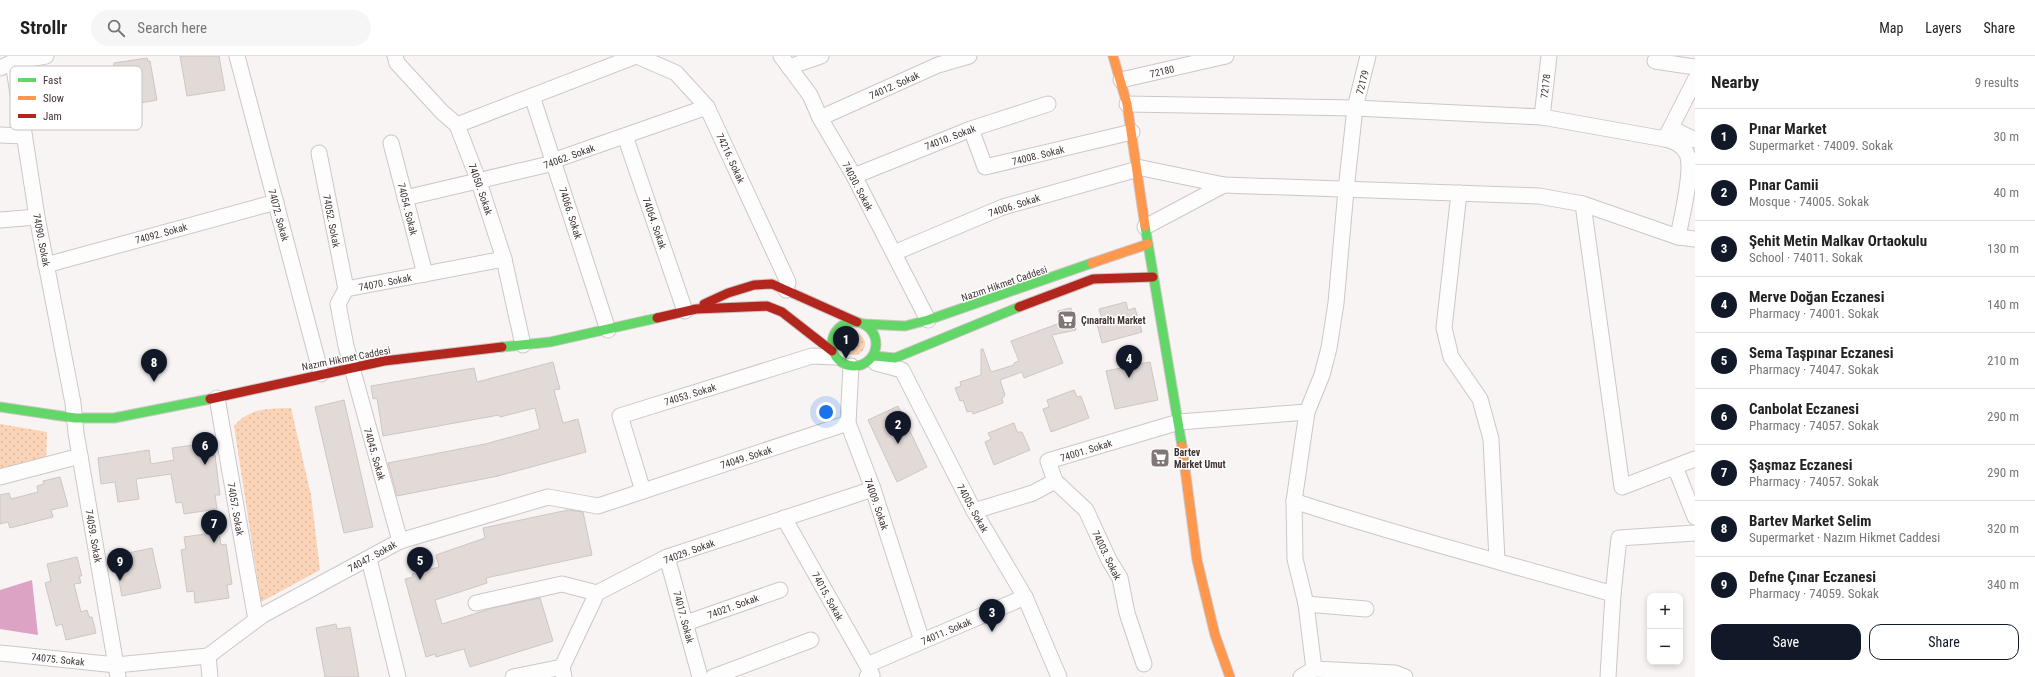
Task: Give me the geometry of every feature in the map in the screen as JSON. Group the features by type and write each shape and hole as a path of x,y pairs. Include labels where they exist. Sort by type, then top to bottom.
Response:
{"main road":[{"path":"1113,56 1121,80 1132,132 1153,277 1180,422 1198,560 1215,636 1230,677"},
{"name":"Nazım Hikmet Caddesi","path":"691,310 728,293 754,285 772,284 861,323 905,326 928,320 1148,244"},
{"path":"871,359 877,342 875,334 861,323 842,325 837,330 833,336 834,354 841,363 850,366 862,365 871,359 895,358 982,321 1093,279 1153,277"},
{"name":"Nazım Hikmet Caddesi","path":"0,407 74,418 114,418 217,398 351,366 550,342 691,310 767,306 782,312 834,354"}],"street":[{"path":"7,65 46,56"},
{"name":"74072. Sokak","path":"237,56 320,374"},
{"name":"74050. Sokak","path":"395,56 397,63 442,112 457,125 479,182 504,259 523,345"},
{"path":"457,125 636,56"},
{"name":"74216. Sokak","path":"636,56 676,72 707,107 788,282 786,290"},
{"path":"785,62 821,56"},
{"name":"74012. Sokak","path":"820,118 938,65 969,56"},
{"name":"72180","path":"1121,80 1226,56"},
{"name":"72179","path":"1314,669 1306,604 1295,559 1294,502 1307,412 1322,375 1329,348 1336,303 1355,108 1368,56"},
{"name":"72178","path":"1542,117 1549,56"},
{"path":"1655,61 1695,67"},
{"name":"74030. Sokak","path":"785,62 810,95 820,118 854,176 928,320"},
{"name":"74090. Sokak","path":"7,65 10,78"},
{"path":"1668,133 1695,80"},
{"name":"74066. Sokak","path":"532,96 608,330"},
{"name":"74010. Sokak","path":"854,176 971,129 1048,104"},
{"path":"1127,104 1355,108 1542,117 1668,133 1695,140"},
{"name":"74062. Sokak","path":"405,198 479,182 554,163 558,159 707,107"},
{"name":"74008. Sokak","path":"971,129 985,168 1132,132"},
{"name":"74090. Sokak","path":"23,130 74,418"},
{"path":"1668,133 1687,154 1689,173 1678,237"},
{"path":"0,135 24,136"},
{"name":"74064. Sokak","path":"625,136 691,310"},
{"name":"74054. Sokak","path":"391,143 425,274"},
{"name":"74052. Sokak","path":"319,154 346,289"},
{"path":"1138,168 1224,185 1539,196 1583,204 1678,237 1695,239"},
{"name":"74006. Sokak","path":"894,253 1003,207 1138,168"},
{"path":"1145,227 1224,185"},
{"path":"1459,193 1444,328 1451,357 1480,398 1491,439 1497,560"},
{"name":"74092. Sokak","path":"46,264 276,202"},
{"path":"1583,204 1622,487 1695,459"},
{"path":"0,220 37,217"},
{"name":"74070. Sokak","path":"351,366 338,304 346,289 504,259"},
{"name":"74053. Sokak","path":"643,491 620,416 812,356 834,354"},
{"name":"74005. Sokak","path":"871,359 902,370 974,511 1025,597 1059,677"},
{"name":"74045. Sokak","path":"351,366 400,540"},
{"name":"74009. Sokak","path":"850,366 848,423 873,489 922,641"},
{"name":"74057. Sokak","path":"217,398 256,620"},
{"path":"1180,422 1307,412"},
{"name":"74059. Sokak","path":"74,418 117,671"},
{"name":"74001. Sokak","path":"1055,481 1048,462 1180,422"},
{"name":"74049. Sokak","path":"643,491 848,423"},
{"path":"0,477 80,456"},
{"path":"1676,467 1695,517"},
{"path":"974,511 1033,493 1055,481"},
{"name":"74003. Sokak","path":"1055,481 1086,510 1109,560 1120,578 1127,613 1144,664"},
{"name":"74029. Sokak","path":"596,593 667,557 873,489"},
{"name":"74047. Sokak","path":"208,656 256,620 369,559 400,540 548,498 598,506 643,491"},
{"path":"1294,502 1448,549 1497,560 1613,594"},
{"name":"74015. Sokak","path":"784,518 869,672"},
{"path":"1608,677 1613,594 1619,538 1695,533"},
{"name":"74017. Sokak","path":"667,557 700,677"},
{"path":"369,559 398,677"},
{"path":"476,603 562,584 596,593 563,672 513,677"},
{"name":"74021. Sokak","path":"686,623 780,590"},
{"name":"74011. Sokak","path":"869,672 922,641 1025,597"},
{"path":"1306,604 1366,609"},
{"path":"713,677 811,640"},
{"name":"74075. Sokak","path":"0,653 117,671"},
{"path":"117,671 208,656 210,677"},
{"path":"1301,677 1314,669 1395,673 1405,677"}],"shaded area":[{"path":"854,333 862,336 865,344 862,352 854,355 846,352 843,344 846,336"},
{"path":"291,408 311,495 320,570 261,602 234,426 240,420 253,412 267,409"},
{"path":"0,424 47,432 46,465 0,478"},
{"path":"32,580 38,635 0,629 0,590"}],"building":[{"path":"180,56 219,56 225,90 187,96"},
{"path":"147,58 148,61 150,61 157,100 142,103 142,66 114,66 114,63"},
{"path":"1126,302 1128,310 1135,308 1142,332 1102,343 1096,320 1102,319 1099,309"},
{"path":"1071,308 1076,330 1052,335 1063,363 1024,378 1022,372 1000,380 1005,395 1002,399 1003,403 973,414 972,411 967,412 963,400 960,401 955,388 961,386 960,382 981,375 981,349 983,349 991,372 1014,365 1014,363 1019,361 1011,341 1060,323 1058,311"},
{"path":"553,362 560,389 554,390 563,423 578,419 586,452 498,476 397,496 388,463 485,444 540,429 535,408 500,417 499,415 383,436 377,398 373,399 371,386 474,368 477,382"},
{"path":"1150,362 1158,400 1115,409 1106,371"},
{"path":"1074,390 1077,397 1081,396 1089,418 1051,432 1043,409 1049,407 1047,400"},
{"path":"344,400 373,527 344,533 315,407"},
{"path":"898,406 927,467 897,482 868,420"},
{"path":"1014,423 1017,432 1022,432 1030,450 994,465 985,442 991,439 988,433"},
{"path":"208,443 209,456 215,455 220,495 215,495 217,509 184,514 182,502 176,503 171,474 136,479 139,499 118,502 115,482 101,484 98,458 149,450 151,464 174,460 172,448"},
{"path":"60,477 68,506 51,510 53,517 10,528 8,522 0,524 0,495 9,493 11,499 38,492 37,486 44,484 43,481"},
{"path":"568,510 583,512 592,555 486,578 487,583 435,600 442,624 493,608 540,598 553,641 470,667 464,649 436,657 435,654 426,657 405,579 413,577 412,574 439,567 436,555 485,538 483,528"},
{"path":"219,532 221,545 226,544 232,584 227,585 229,598 195,603 194,591 187,592 181,550 186,549 184,537"},
{"path":"152,548 161,588 122,596 114,556"},
{"path":"77,557 82,576 79,576 81,583 74,584 81,612 87,610 89,617 92,617 96,633 66,640 62,624 56,626 45,583 51,581 47,564"},
{"path":"336,624 337,629 350,627 359,677 325,677 316,628"}],"traffic: fast":[{"path":"1145,226 1182,446"},
{"path":"864,324 905,326 928,320 1092,263"},
{"path":"874,356 895,358 1019,307"},
{"path":"502,347 550,342 657,318"},
{"path":"850,322 858,322 863,323 870,328 875,335 876,344 875,353 870,360 863,365 850,366 842,363 835,356 832,348 832,340 835,332 842,325 850,322"},
{"path":"0,407 75,418 114,418 210,399"}],"traffic: slow":[{"path":"1113,56 1127,104 1145,226"},
{"path":"1092,263 1148,244"},
{"path":"1182,446 1197,560 1215,635 1230,677"}],"traffic: jam":[{"path":"1019,307 1093,279 1153,277"},
{"path":"704,304 728,293 754,285 772,284 857,322"},
{"path":"657,318 696,309 767,306 782,312 832,351"},
{"path":"210,399 384,361 502,347"}],"place":[{"name":"Çınaraltı Market","path":"1067,320"},
{"name":"Pınar Market","path":"846,359"},
{"name":"Merve Doğan Eczanesi","path":"1129,378"},
{"name":"Bartev Market Selim","path":"154,382"},
{"name":"Pınar Camii","path":"898,444"},
{"name":"Bartev Market Umut","path":"1160,458"},
{"name":"Canbolat Eczanesi","path":"205,465"},
{"name":"Şaşmaz Eczanesi","path":"214,543"},
{"name":"Sema Taşpınar Eczanesi","path":"420,580"},
{"name":"Defne Çınar Eczanesi","path":"120,581"},
{"name":"Şehit Metin Malkav Ortaokulu","path":"992,632"}]}
